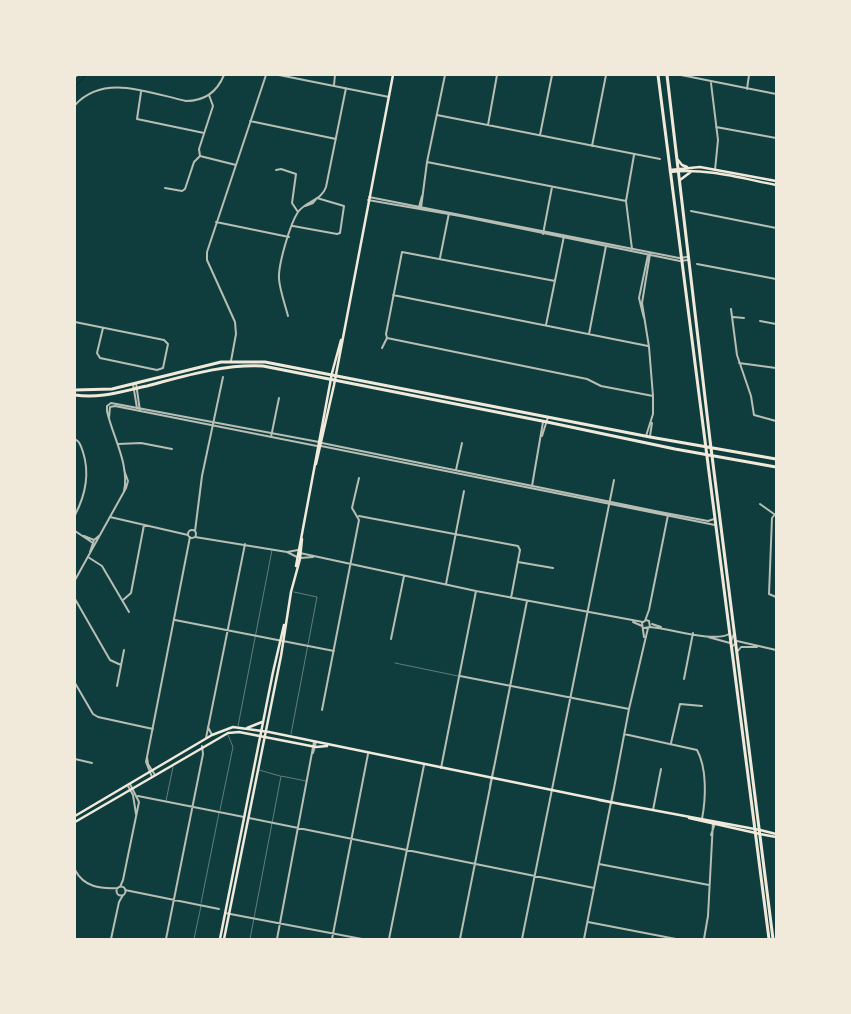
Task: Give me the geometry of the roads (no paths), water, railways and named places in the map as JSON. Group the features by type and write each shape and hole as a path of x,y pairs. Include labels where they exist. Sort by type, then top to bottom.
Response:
{"highway":[{"path":"658,75 730,642 755,831 772,938"},
{"path":"667,75 679,170 687,259 735,641 774,927 772,938"},
{"path":"75,390 98,390 231,361 265,362 658,439 776,459"},
{"path":"75,395 102,396 213,369 242,366 277,368 545,421 675,449 776,467"},
{"path":"658,439 672,443 675,449"}],"main road":[{"path":"263,731 263,720 279,639 284,625 302,539 394,75"},
{"path":"677,159 682,165 689,167 776,183"},
{"path":"679,170 689,167"},
{"path":"680,180 686,173 695,170"},
{"path":"670,171 715,171"},
{"path":"224,939 262,735 284,640 284,625"},
{"path":"273,672 277,673"},
{"path":"270,686 274,687"},
{"path":"245,728 263,720"},
{"path":"75,816 212,735 229,728 245,728 776,835"},
{"path":"75,822 202,746 228,733 240,732 314,746 328,746"},
{"path":"246,818 257,770 262,735"},
{"path":"220,939 228,912"}],"street":[{"path":"75,105 88,93 107,87 186,101 198,100 209,96 218,88 224,75"},
{"path":"231,361 235,325 207,260 208,244 266,75"},
{"path":"279,75 389,97"},
{"path":"334,86 335,75"},
{"path":"420,209 436,115 445,75"},
{"path":"488,125 497,75"},
{"path":"540,135 552,75"},
{"path":"592,146 606,75"},
{"path":"683,75 776,94"},
{"path":"747,89 749,75"},
{"path":"712,82 718,151 715,171"},
{"path":"288,316 279,278 288,237 298,212 305,206 313,203 323,194 326,187 346,88"},
{"path":"142,92 137,119 204,133"},
{"path":"200,156 199,149 213,106 209,96"},
{"path":"436,115 660,160"},
{"path":"250,121 336,140"},
{"path":"716,127 776,138"},
{"path":"632,250 626,201 634,154"},
{"path":"200,156 236,165"},
{"path":"165,188 185,190 194,162 200,156"},
{"path":"428,162 626,201"},
{"path":"276,170 281,169 296,174 292,203 298,212"},
{"path":"543,233 552,186"},
{"path":"293,226 336,234 340,233 345,210 344,206 317,198"},
{"path":"369,199 649,254 682,260 687,259"},
{"path":"691,211 776,228"},
{"path":"440,258 448,214"},
{"path":"216,222 288,237"},
{"path":"546,325 564,237"},
{"path":"589,334 606,245"},
{"path":"382,348 387,338 386,334 402,252 555,281"},
{"path":"648,437 653,396 649,347 640,305 649,254"},
{"path":"696,264 776,280"},
{"path":"394,295 649,347"},
{"path":"731,309 739,363 751,396 754,416 776,421"},
{"path":"733,317 744,318"},
{"path":"760,321 776,324"},
{"path":"75,322 164,340 168,344 163,368 159,370 100,358 97,353 103,328"},
{"path":"387,338 587,379 601,386 653,396"},
{"path":"739,363 745,362 776,368"},
{"path":"153,776 146,764 190,546 195,535 195,521 223,377"},
{"path":"134,383 141,410"},
{"path":"136,388 137,409"},
{"path":"271,435 278,398"},
{"path":"75,580 124,491 126,482 107,406 114,404 609,503 708,521 714,520"},
{"path":"532,487 546,416"},
{"path":"75,438 80,442 87,467 83,499 75,514"},
{"path":"117,444 141,443 172,448"},
{"path":"456,472 462,443"},
{"path":"359,478 352,508 358,516 518,546 520,550 511,598"},
{"path":"522,939 614,480"},
{"path":"446,584 464,491"},
{"path":"760,504 775,513 769,547 768,586 769,594 776,597"},
{"path":"668,514 715,526"},
{"path":"644,640 644,621 649,610 668,514"},
{"path":"322,710 351,565 358,516"},
{"path":"110,517 180,532 189,536 195,535 287,552 299,552 313,557 511,598 630,621 650,622 664,628"},
{"path":"190,546 190,531 195,521"},
{"path":"123,600 131,593 144,525"},
{"path":"75,531 95,542"},
{"path":"180,532 190,531 195,535"},
{"path":"206,739 245,544"},
{"path":"287,552 298,557 313,557"},
{"path":"88,557 102,566 129,612"},
{"path":"518,562 553,568"},
{"path":"391,639 404,576"},
{"path":"441,768 476,591"},
{"path":"460,939 527,601"},
{"path":"76,602 110,660 121,665"},
{"path":"584,939 628,709 644,640 649,628 649,610"},
{"path":"175,620 308,644 334,651"},
{"path":"630,621 643,627 664,628 693,633 730,642 734,633"},
{"path":"684,679 693,633"},
{"path":"706,636 724,637 729,634"},
{"path":"731,649 735,641 776,650"},
{"path":"737,654 741,647 760,647"},
{"path":"117,686 124,650"},
{"path":"460,676 628,709"},
{"path":"75,683 93,714 98,717 153,728"},
{"path":"671,744 680,704 702,706"},
{"path":"208,727 212,735"},
{"path":"624,734 697,750 700,756 705,796 701,820"},
{"path":"277,939 315,742"},
{"path":"166,939 203,754 202,746"},
{"path":"332,939 368,754"},
{"path":"75,760 92,763"},
{"path":"389,939 424,765"},
{"path":"653,810 661,769"},
{"path":"119,902 117,894 123,880 139,802 138,796 129,784"},
{"path":"132,789 136,806 136,817"},
{"path":"138,796 594,888"},
{"path":"139,802 151,799"},
{"path":"704,939 708,916 714,823"},
{"path":"598,864 709,885"},
{"path":"75,870 82,881 108,888 119,888 132,893 219,909"},
{"path":"111,939 119,902 124,895 123,880"},
{"path":"108,888 117,894 132,893"},
{"path":"228,912 362,939"},
{"path":"587,922 676,939"},
{"path":"772,938 776,932"}],"lane":[{"path":"238,728 272,549"},
{"path":"290,741 317,597 291,592"},
{"path":"395,663 460,676"},
{"path":"194,939 233,747 228,733"},
{"path":"166,802 172,765"},
{"path":"257,770 308,781"},
{"path":"250,939 281,776"}],"waterway":[{"path":"75,87 86,75"}]}
